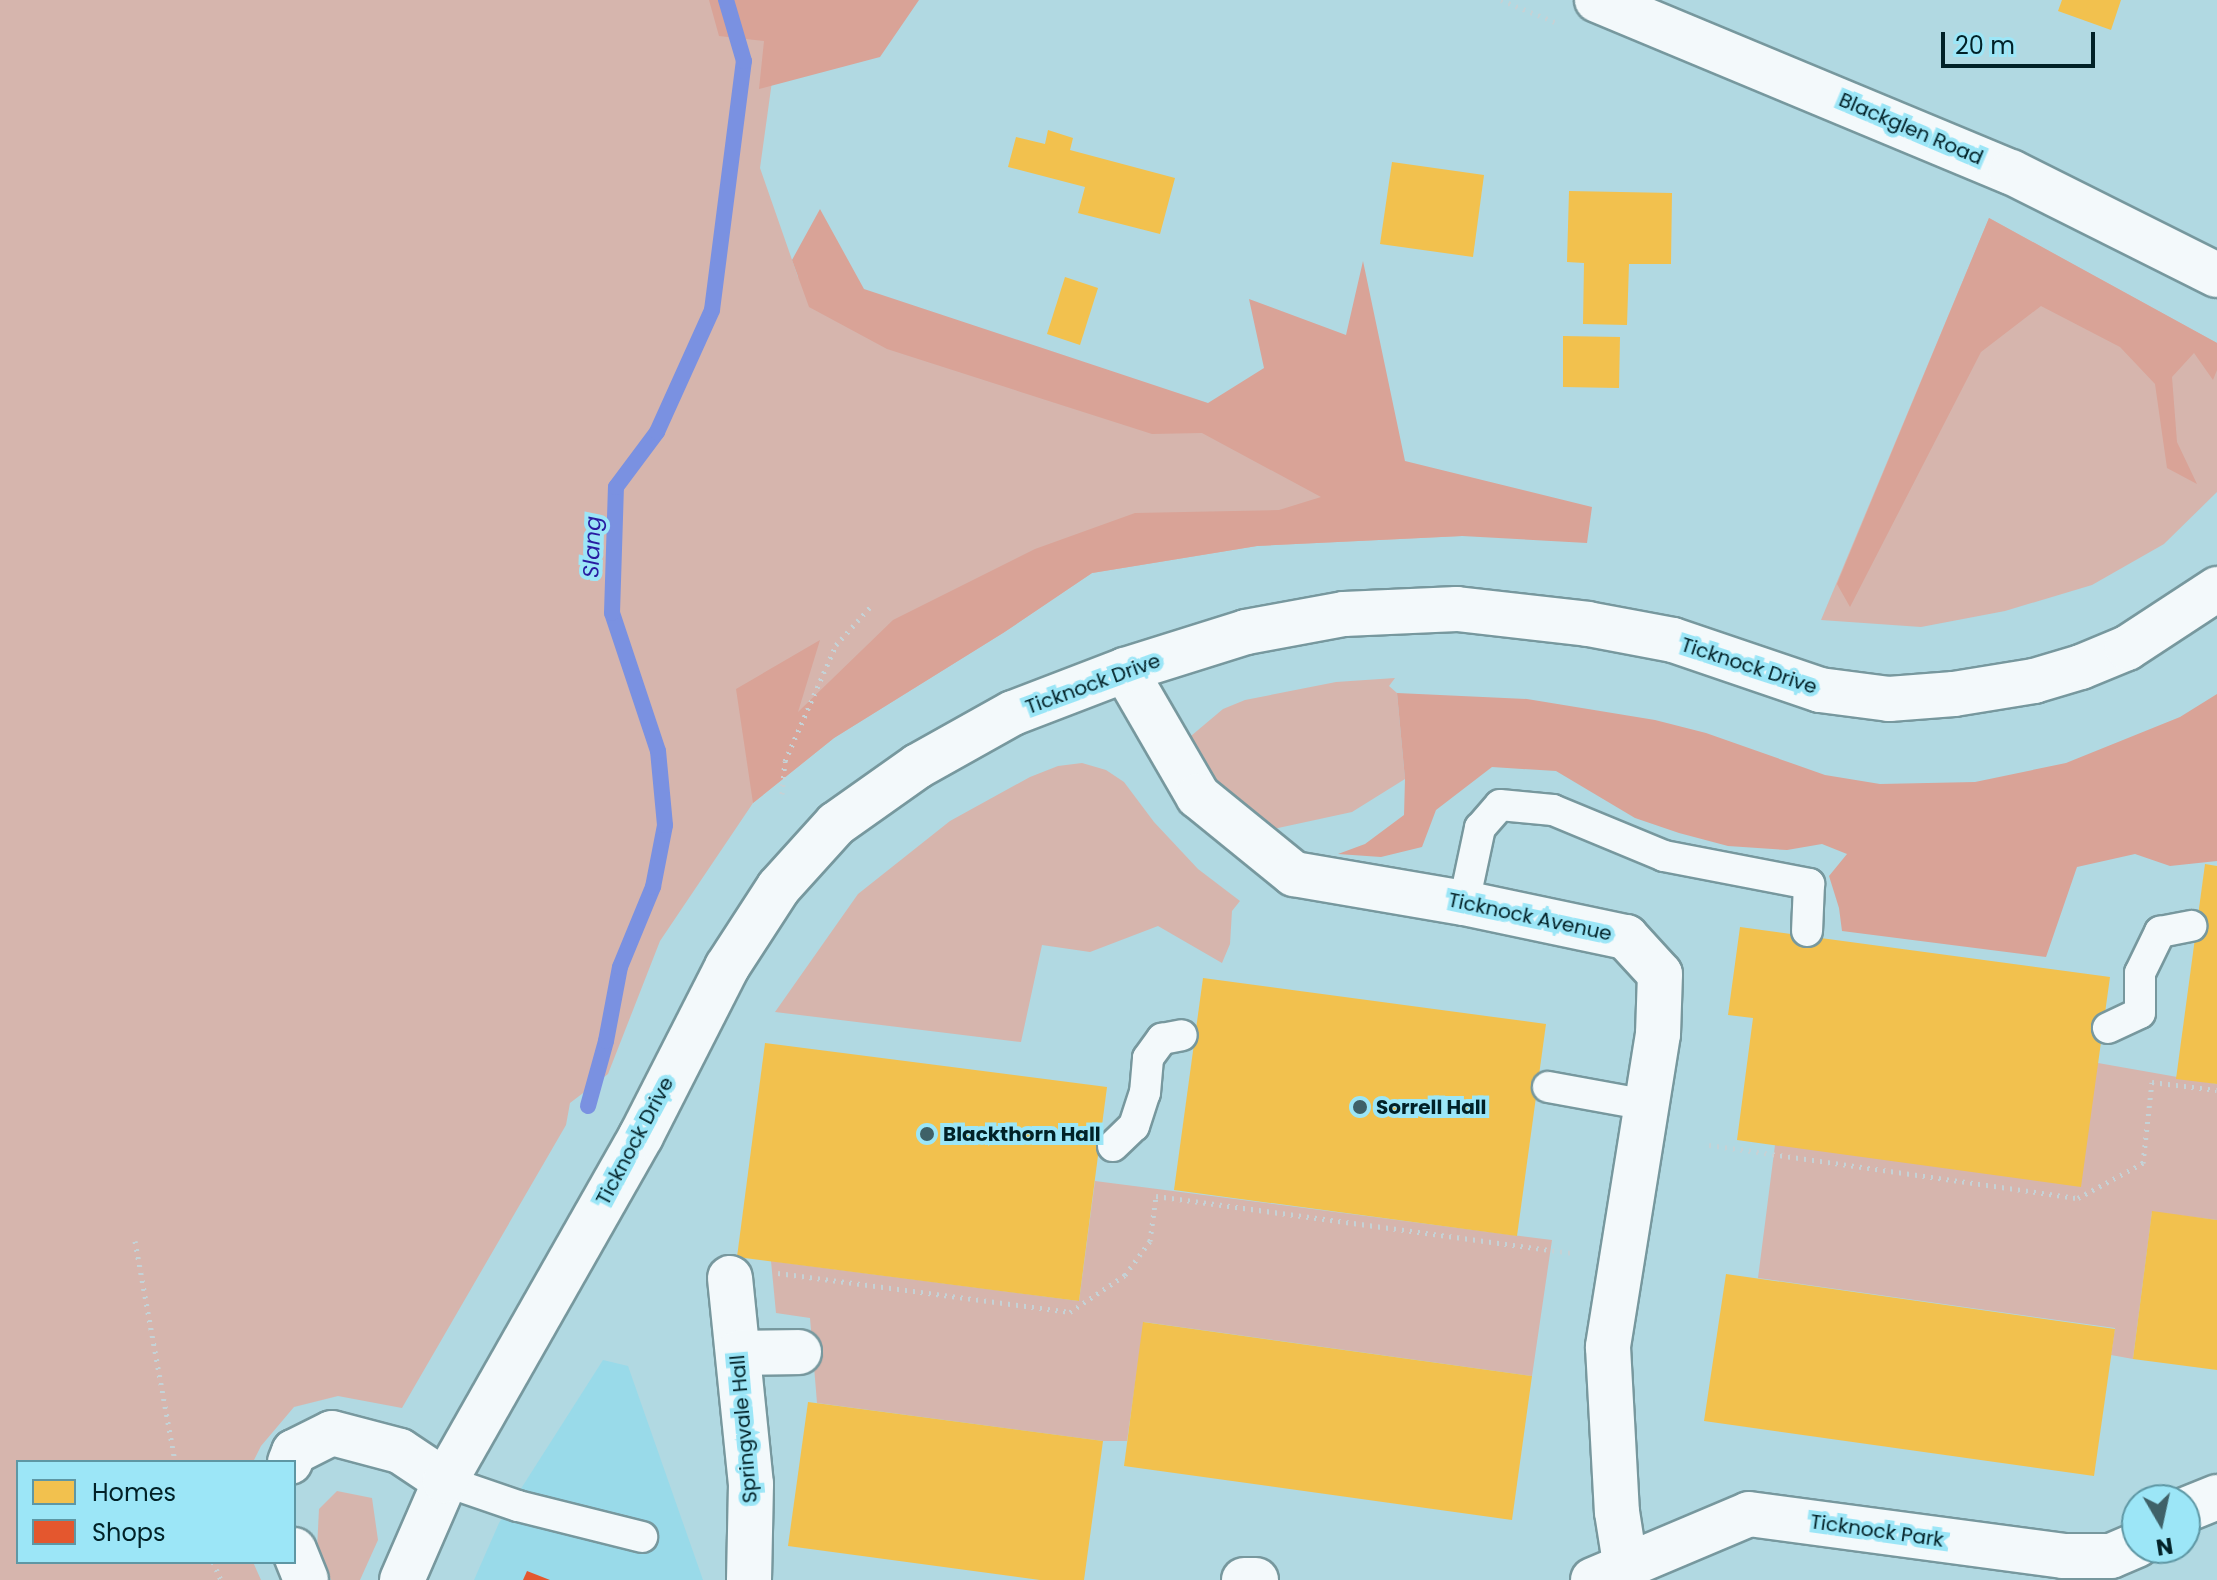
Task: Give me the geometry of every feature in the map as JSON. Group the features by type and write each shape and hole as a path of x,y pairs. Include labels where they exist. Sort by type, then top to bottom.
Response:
{"street":[{"name":"Blackglen Road","path":"1597,0 1998,166 2217,275"},
{"name":"Ticknock Drive","path":"402,1580 445,1481 641,1136 720,980 779,887 836,824 918,766 1013,713 1125,670 1246,632 1344,614 1457,609 1588,624 1673,640 1820,690 1889,699 2021,683 2081,667 2127,648 2217,589"},
{"name":"Ticknock Avenue","path":"1125,670 1198,796 1294,874 1464,903 1626,937 1660,974 1658,1034 1608,1347 1617,1512 1609,1574"},
{"name":"Springvale Hall","path":"730,1278 751,1484 749,1580"},
{"path":"738,1353 799,1352"},
{"path":"291,1460 294,1452 332,1433 400,1451 445,1481"},
{"name":"Ticknock Park","path":"1609,1574 1749,1514 2063,1556 2111,1556 2121,1552"},
{"path":"296,1555 306,1580"},
{"path":"1244,1580 1256,1580"}],"lane":[{"path":"1464,903 1480,828 1500,805 1553,810 1664,856 1809,884 1807,931"},
{"path":"2108,1028 2140,1013 2140,973 2160,932 2191,926"},
{"path":"1113,1146 1134,1126 1145,1093 1148,1058 1162,1039 1182,1035"},
{"path":"1548,1087 1647,1105"},
{"path":"445,1481 518,1506 642,1537"}],"path":[{"path":"782,794 785,761 836,645 871,606"},
{"path":"1709,1145 2078,1198 2143,1163 2152,1082 2217,1090"},
{"path":"730,1278 741,1269 1070,1312 1125,1275 1150,1241 1156,1196 1622,1260"},
{"path":"135,1241 175,1460"}],"shaded area":[{"path":"0,0 780,0 782,9 760,168 798,277 1259,439 1462,536 1257,546 1092,573 1003,633 834,738 753,803 660,941 608,1074 570,1103 566,1125 402,1408 338,1396 294,1407 261,1446 254,1460 16,1460 16,1564 254,1564 261,1580 0,1580"},
{"path":"709,0 919,0 880,57 759,89 764,41 719,36"},
{"path":"820,209 864,289 1208,403 1264,368 1249,299 1346,335 1363,261 1405,461 1592,507 1587,543 1462,536 1257,546 1092,573 1003,633 834,738 753,803 736,689 820,640 798,712 893,620 1035,549 1135,513 1279,510 1321,497 1202,433 1152,434 887,349 809,307 792,260"},
{"path":"1989,218 2217,343 2217,492 2164,544 2092,585 2005,611 1921,627 1821,620"},
{"path":"1989,218 2217,343 2217,370 2213,380 2194,353 2172,377 2177,442 2197,484 2167,468 2155,384 2120,347 2041,306 1981,352 1850,607 1837,584"},
{"path":"1395,678 1389,686 1397,693 1405,779 1352,812 1269,830 1226,800 1185,741 1223,709 1245,700 1336,682"},
{"path":"1397,693 1527,699 1655,720 1706,733 1825,775 1880,784 1975,782 2066,763 2180,717 2217,694 2217,861 2170,866 2135,854 2077,867 2046,957 1842,931 1829,876 1847,854 1822,844 1787,850 1728,846 1679,833 1635,818 1556,771 1492,767 1436,810 1422,847 1381,857 1338,854 1365,844 1404,815 1405,779"},
{"path":"1082,763 1106,770 1124,782 1154,822 1198,869 1240,901 1232,911 1230,944 1222,963 1158,926 1090,952 1042,945 1021,1042 775,1012 858,894 950,821 1030,777 1058,766"},
{"path":"2098,1063 2217,1084 2217,1220 2152,1212 2133,1359 2111,1355 2115,1328 1758,1278 1775,1145"},
{"path":"1095,1181 1552,1240 1532,1376 1144,1322 1127,1441 1103,1441 817,1403 810,1318 776,1313 771,1261 1079,1301"},
{"path":"603,1360 628,1366 703,1580 474,1580 499,1523"},
{"path":"337,1491 372,1498 378,1540 360,1580 331,1580 317,1549 319,1509"}],"building: Homes":[{"path":"2062,0 2121,0 2111,30 2058,11"},
{"path":"1048,130 1073,138 1070,150 1175,178 1160,234 1078,213 1085,187 1008,167 1016,137 1045,144"},
{"path":"1392,162 1484,175 1473,257 1380,244"},
{"path":"1569,191 1672,193 1671,264 1629,264 1627,325 1583,324 1584,263 1567,262"},
{"path":"1065,277 1098,288 1080,345 1047,334"},
{"path":"1563,336 1620,337 1619,388 1563,387"},
{"path":"2205,864 2217,866 2217,1084 2176,1079"},
{"path":"1740,927 2110,977 2081,1187 1737,1140 1753,1018 1728,1015"},
{"name":"Sorrell Hall","path":"1203,978 1546,1024 1517,1236 1174,1190"},
{"name":"Blackthorn Hall","path":"765,1043 1107,1087 1079,1301 737,1257"},
{"path":"2152,1211 2217,1220 2217,1370 2133,1359"},
{"path":"1726,1274 2115,1329 2094,1476 1704,1421"},
{"path":"1143,1322 1532,1376 1512,1520 1124,1466"},
{"path":"808,1402 1103,1441 1084,1580 1040,1580 788,1546"}],"building: Shops":[{"path":"527,1571 550,1580 523,1580"}],"waterway":[{"name":"Slang","path":"588,1106 606,1041 620,967 653,887 665,825 658,751 612,613 616,487 657,432 712,310 744,61 726,0"}],"place":[{"name":"Sorrell Hall","path":"1360,1107"},
{"name":"Blackthorn Hall","path":"927,1134"}]}
